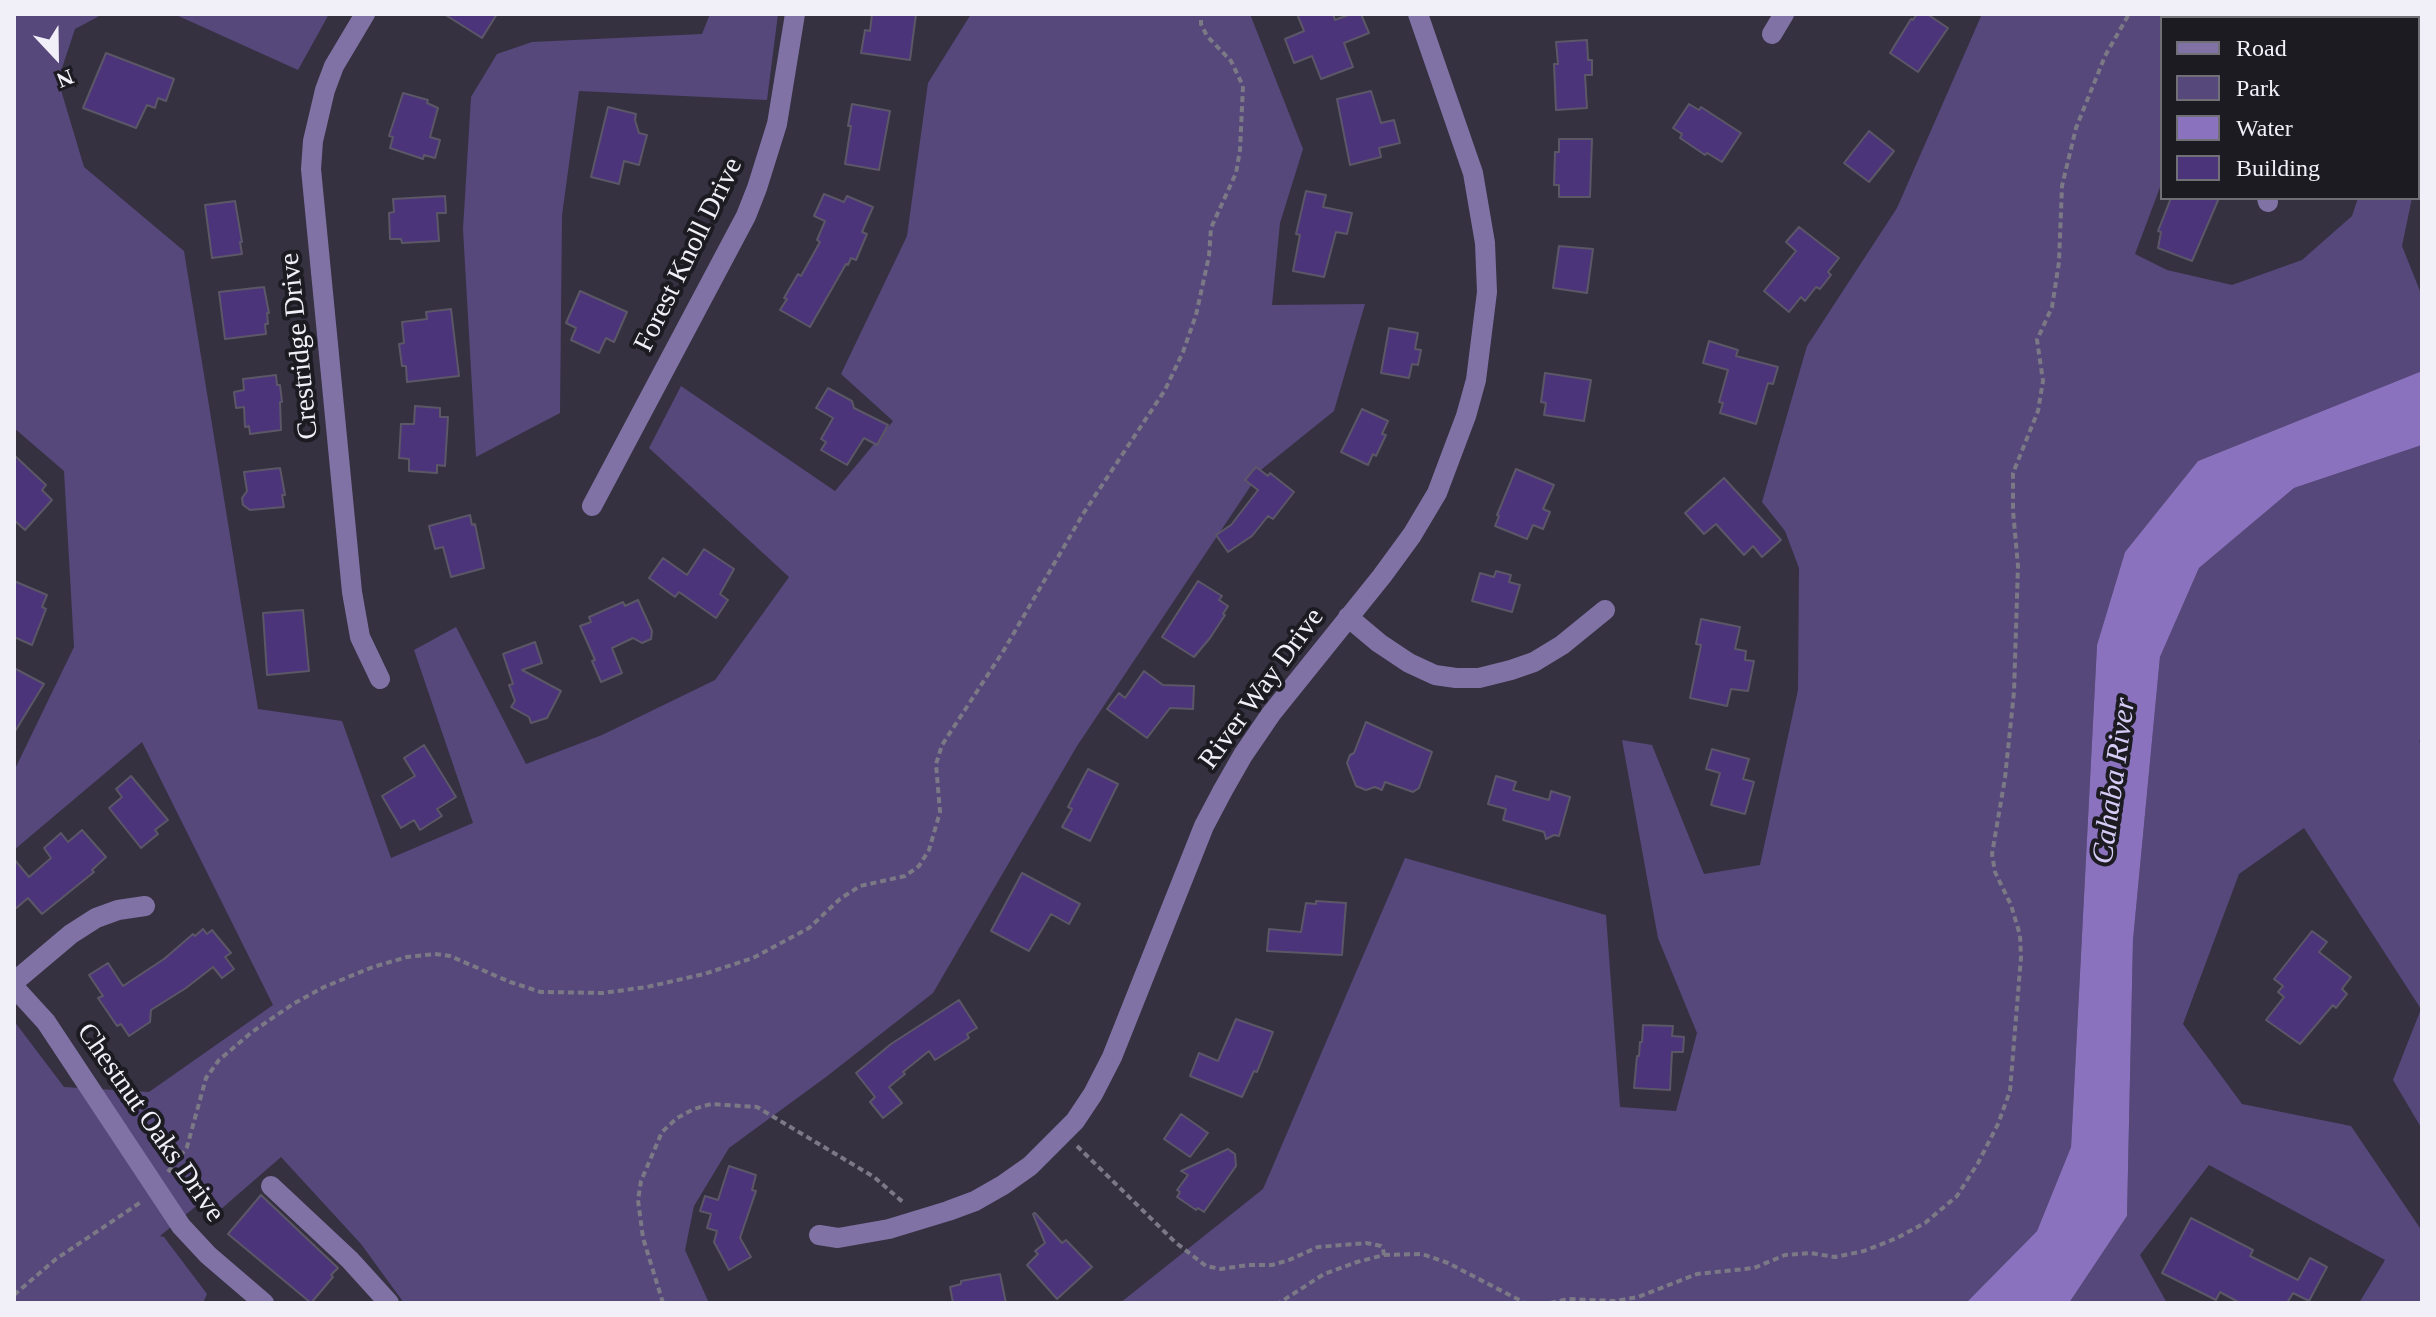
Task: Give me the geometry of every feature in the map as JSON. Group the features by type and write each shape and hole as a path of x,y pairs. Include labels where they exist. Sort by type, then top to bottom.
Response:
{"street":[{"name":"Crestridge Drive","path":"365,14 334,66 325,90 313,141 311,169 352,592 360,637 380,679"},
{"name":"Forest Knoll Drive","path":"592,506 746,216 777,124 795,14"},
{"name":"River Way Drive","path":"819,1235 838,1238 889,1229 975,1201 1030,1166 1064,1133 1093,1094 1108,1065 1199,837 1223,790 1271,714 1412,535 1437,493 1476,380 1487,292 1485,243 1476,185 1459,127 1418,14"},
{"path":"1772,34 1784,14"},
{"path":"1348,617 1409,663 1435,675 1467,678 1511,670 1534,662 1562,645 1605,610"},
{"path":"14,984 71,934 96,918 118,910 145,906"},
{"name":"Chestnut Oaks Drive","path":"14,984 46,1022 181,1226 239,1295 264,1303"},
{"path":"271,1186 350,1260 389,1303"}],"path":[{"path":"14,1295 56,1259 139,1204 156,1189 187,1147 206,1078 219,1060 252,1032 324,987 407,957 435,954 450,956 541,992 603,993 647,987 704,974 753,958 809,928 840,899 860,886 905,876 919,866 929,850 940,812 936,764 942,745 1004,650 1083,514 1165,390 1196,315 1209,256 1211,228 1236,173 1243,86 1231,61 1207,36 1201,24 1201,14"},
{"path":"1550,1303 1568,1299 1615,1301 1638,1297 1697,1274 1754,1268 1785,1255 1810,1253 1835,1257 1864,1251 1897,1238 1925,1223 1957,1196 1998,1124 2010,1091 2021,957 2020,935 2011,905 1995,872 1992,854 2005,778 2014,692 2018,566 2013,473 2038,411 2043,381 2037,340 2052,307 2059,262 2062,186 2072,142 2105,56 2129,14"},
{"path":"663,1303 643,1238 638,1200 641,1181 662,1132 677,1118 694,1109 711,1104 757,1107 874,1177 911,1207"},
{"path":"1064,1133 1175,1242 1206,1266 1221,1269 1272,1265 1318,1247 1366,1243 1381,1246 1384,1255"},
{"path":"1279,1303 1324,1274 1357,1262 1384,1255 1422,1254 1448,1263 1525,1303"}],"green space":[{"path":"14,14 103,14 75,29 58,80 84,167 184,251 258,709 342,721 391,858 473,823 414,650 456,627 526,764 602,735 715,680 789,577 649,448 681,386 835,491 893,421 841,374 907,236 928,83 971,14 1250,14 1303,149 1280,223 1272,305 1365,304 1334,411 1262,469 1077,746 933,993 729,1148 694,1206 685,1250 709,1303 404,1303 361,1244 281,1157 220,1210 207,1197 160,1236 164,1237 207,1294 203,1303 14,1303 14,1021 64,1087 149,1092 273,1005 142,742 14,850 14,771 74,647 64,471 14,428"},
{"path":"174,14 329,14 298,70"},
{"path":"710,14 778,14 767,100 579,91 562,215 560,413 476,457 463,229 471,97 497,54 532,42 702,34"},
{"path":"1982,14 2226,14 2160,16 2160,187 2135,254 2167,270 2232,285 2302,260 2352,216 2357,200 2412,200 2402,246 2422,296 2422,371 2198,461 2125,552 2097,645 2071,1147 2037,1231 1966,1303 1120,1303 1263,1189 1405,858 1606,915 1620,1107 1676,1111 1697,1033 1658,938 1622,740 1652,745 1704,874 1760,865 1798,690 1799,568 1785,531 1762,502 1807,346 1897,208"},
{"path":"2422,18 2420,162 2420,24"},
{"path":"2422,445 2422,739 2419,741 2422,747 2422,1129 2393,1080 2421,1009 2304,828 2239,874 2183,1024 2242,1104 2351,1126 2422,1231 2422,1303 2359,1303 2385,1260 2209,1165 2140,1255 2167,1303 2069,1303 2127,1216 2133,940 2160,657 2199,568 2294,488"}],"water":[{"name":"Cahaba River","path":"2422,371 2422,445 2294,488 2199,568 2160,657 2133,940 2127,1216 2069,1303 1966,1303 2037,1231 2071,1147 2097,645 2125,552 2198,461"}],"building":[{"path":"444,14 497,14 482,38"},
{"path":"872,14 916,14 910,60 861,53 865,30 870,31"},
{"path":"1297,14 1333,14 1335,20 1361,14 1369,33 1344,43 1353,67 1321,79 1312,56 1294,63 1285,39 1304,31"},
{"path":"1917,14 1927,14 1948,28 1918,72 1890,53"},
{"path":"1587,40 1592,75 1585,75 1587,108 1556,110 1556,42"},
{"path":"106,53 174,79 166,101 158,98 155,108 147,105 136,128 83,108"},
{"path":"1371,91 1381,123 1394,120 1400,143 1379,148 1381,157 1350,165 1337,99"},
{"path":"403,93 428,100 427,103 438,108 430,137 440,140 435,158 424,155 423,159 390,148 393,137 389,136"},
{"path":"852,104 890,111 879,170 845,164"},
{"path":"1689,104 1699,110 1701,107 1741,133 1722,162 1680,138 1682,134 1673,128"},
{"path":"608,107 636,114 639,133 647,135 639,165 624,161 619,184 591,177"},
{"path":"1869,131 1894,151 1869,182 1844,163"},
{"path":"1559,139 1592,139 1590,197 1559,197 1559,185 1554,185 1555,152 1559,152"},
{"path":"1306,191 1326,195 1323,207 1352,213 1347,234 1336,232 1324,277 1293,271 1300,235 1296,234"},
{"path":"824,194 844,202 847,196 873,207 862,232 867,234 856,260 851,258 846,264 810,327 780,310 798,274 801,276 820,242 817,240 825,221 814,216"},
{"path":"445,196 446,213 437,213 439,241 402,243 401,239 390,239 389,213 394,212 393,199"},
{"path":"2170,200 2218,200 2192,261 2158,248 2161,232 2158,231"},
{"path":"235,201 242,254 212,258 205,205"},
{"path":"1799,227 1839,258 1820,289 1816,287 1805,301 1801,297 1789,312 1764,291 1796,251 1786,242"},
{"path":"1559,246 1593,249 1587,293 1553,288"},
{"path":"264,287 269,313 268,324 265,324 266,334 225,339 219,292"},
{"path":"580,291 627,312 614,342 606,338 599,353 571,340 576,328 566,323"},
{"path":"451,309 459,376 407,382 399,344 404,343 402,322 427,319 426,312"},
{"path":"1389,328 1418,333 1415,349 1421,350 1418,365 1412,364 1409,378 1381,373"},
{"path":"1709,341 1738,350 1736,356 1778,367 1773,384 1768,383 1756,424 1720,413 1723,403 1719,402 1728,370 1703,363"},
{"path":"1545,373 1591,380 1584,421 1544,415 1546,403 1541,402"},
{"path":"276,375 282,402 281,430 250,434 249,426 245,427 244,407 236,408 234,392 244,390 243,379"},
{"path":"828,388 852,401 854,408 888,425 877,445 864,438 847,465 821,450 826,442 821,439 833,418 816,408"},
{"path":"415,406 440,408 440,417 448,417 445,466 437,465 437,473 409,471 409,459 399,458 401,424 414,424"},
{"path":"1362,409 1388,421 1382,434 1386,435 1368,465 1341,452"},
{"path":"14,455 46,485 42,490 52,500 25,530 14,520"},
{"path":"1256,467 1268,476 1270,473 1294,492 1273,519 1268,516 1252,536 1228,552 1216,535 1231,525 1258,490 1245,480"},
{"path":"280,468 284,507 250,510 243,505 242,498 247,491 244,472"},
{"path":"1516,469 1554,485 1543,509 1550,512 1543,529 1533,525 1527,539 1495,526"},
{"path":"1724,478 1781,540 1762,557 1753,546 1744,555 1716,524 1704,534 1685,513"},
{"path":"470,515 472,525 475,524 484,568 451,577 443,547 435,549 429,526"},
{"path":"704,549 734,569 720,594 728,600 716,618 679,592 675,597 649,578 663,558 687,575"},
{"path":"1496,571 1511,575 1509,582 1520,585 1512,612 1472,601 1480,573 1494,577"},
{"path":"14,581 47,595 42,607 46,609 32,645 14,637"},
{"path":"1198,581 1222,596 1219,600 1228,606 1210,638 1194,657 1162,637"},
{"path":"638,600 652,631 651,639 642,643 633,638 612,648 622,673 601,682 580,626 591,622 589,617 623,602 625,606"},
{"path":"303,610 309,671 267,675 263,613"},
{"path":"1701,619 1740,627 1735,649 1746,651 1745,660 1754,661 1748,691 1731,689 1727,706 1690,698 1701,645 1696,644"},
{"path":"535,642 542,663 522,670 561,691 547,718 531,723 529,717 511,707 515,701 509,685 513,684 503,654"},
{"path":"14,668 44,684 14,733"},
{"path":"1144,671 1163,685 1194,686 1193,709 1170,708 1147,738 1107,709 1119,693 1125,698"},
{"path":"1366,722 1432,752 1419,788 1413,792 1385,782 1382,790 1375,787 1366,790 1356,786 1347,763"},
{"path":"424,745 456,797 437,809 442,816 420,830 414,820 401,828 382,796 415,776 404,758"},
{"path":"1712,749 1749,759 1743,779 1754,782 1745,814 1711,805 1720,773 1706,769"},
{"path":"1088,769 1118,784 1090,841 1062,827 1072,809 1068,807"},
{"path":"131,776 168,820 155,830 158,834 141,848 109,808 122,797 116,789"},
{"path":"1496,776 1516,782 1513,790 1549,800 1551,791 1570,797 1559,836 1546,839 1544,832 1503,820 1506,809 1488,804"},
{"path":"82,830 106,857 92,870 94,872 42,914 28,898 14,910 14,859 29,877 51,858 44,848 61,833 68,842"},
{"path":"1022,873 1080,904 1069,924 1051,914 1029,951 991,931"},
{"path":"1316,901 1346,903 1342,955 1267,951 1269,929 1301,932 1306,903 1316,904"},
{"path":"203,929 207,934 212,930 231,953 225,957 234,969 222,978 213,967 151,1010 150,1022 129,1036 121,1024 117,1026 98,998 103,996 89,975 108,963 123,986"},
{"path":"2312,931 2327,942 2319,952 2351,977 2342,989 2347,994 2336,1008 2333,1005 2300,1044 2266,1020 2284,997 2278,992 2283,986 2274,979"},
{"path":"959,1000 977,1028 967,1034 969,1038 935,1060 929,1051 903,1072 905,1074 889,1087 902,1103 883,1118 870,1102 875,1097 856,1073 891,1044"},
{"path":"1236,1019 1273,1032 1257,1072 1254,1071 1242,1097 1190,1076 1199,1053 1218,1061"},
{"path":"1643,1025 1673,1026 1672,1036 1684,1037 1683,1052 1672,1052 1670,1090 1634,1088"},
{"path":"1181,1114 1208,1133 1190,1157 1164,1139"},
{"path":"1228,1149 1235,1154 1236,1166 1204,1212 1177,1197 1180,1192 1177,1190 1188,1175 1181,1171"},
{"path":"729,1166 756,1175 752,1190 756,1191 740,1238 751,1257 729,1270 714,1242 717,1231 707,1228 711,1214 700,1211 705,1196 718,1200"},
{"path":"261,1195 338,1268 311,1303 228,1234"},
{"path":"1035,1213 1062,1243 1066,1240 1092,1267 1057,1299 1027,1265 1038,1254 1035,1251 1045,1243"},
{"path":"2191,1218 2253,1250 2250,1256 2298,1280 2310,1258 2327,1267 2309,1301 2293,1293 2287,1303 2240,1303 2220,1292 2216,1300 2162,1273"},
{"path":"1000,1274 1006,1303 953,1303 950,1287 961,1284 961,1281"}]}
